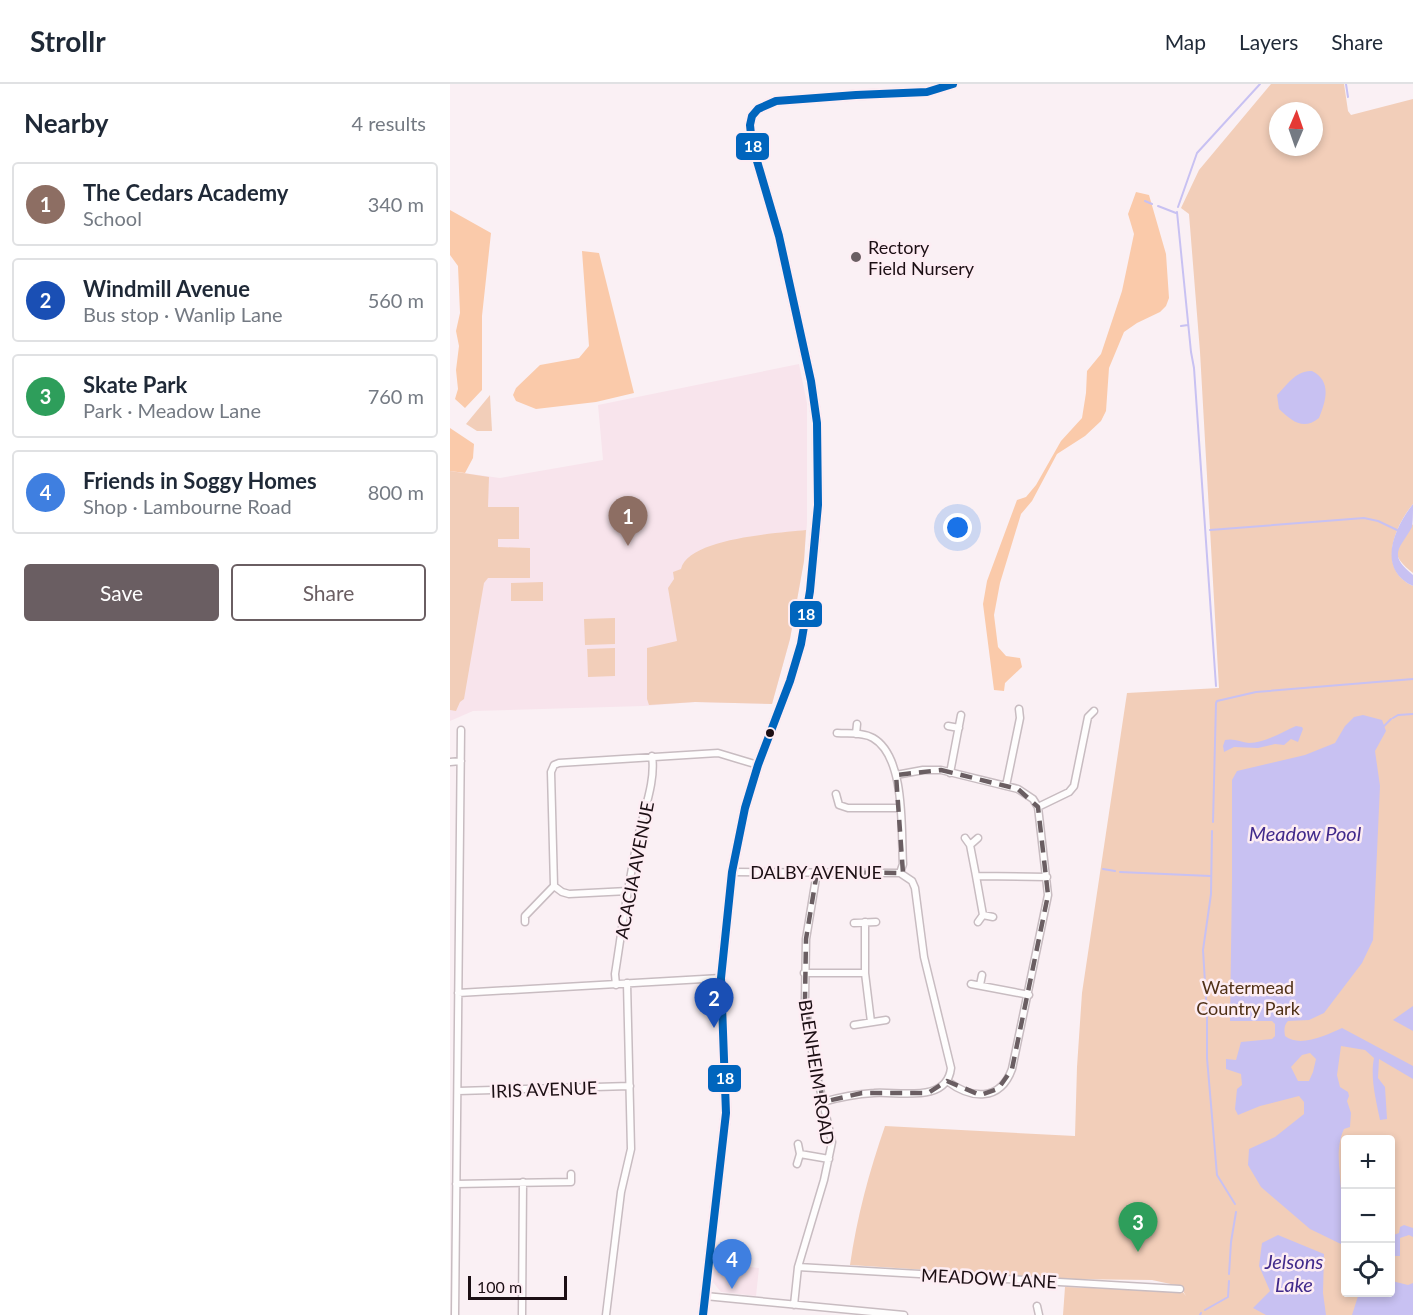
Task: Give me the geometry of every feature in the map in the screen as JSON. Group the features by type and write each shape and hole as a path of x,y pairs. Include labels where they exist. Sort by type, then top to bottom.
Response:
{"street":[{"path":"703,1315 726,1113 721,978 732,872 739,831 758,765 790,681 801,644 810,591 817,519 818,423 787,270 750,133 752,116 765,104 788,99 927,92 953,84"},
{"path":"1006,786 1020,718 1019,709"},
{"path":"1038,807 1069,792 1074,786 1088,717 1094,711"},
{"path":"1081,714 1088,717"},
{"path":"950,773 962,715"},
{"path":"1020,718 1027,719"},
{"path":"856,724 856,734"},
{"path":"948,726 959,728"},
{"path":"455,1315 461,730"},
{"path":"823,1102 862,1094 928,1093 947,1081 951,1068 924,957 915,888 912,881 900,873 903,864 896,775 886,749 880,743 871,737 837,733"},
{"path":"525,917 554,886 551,772 555,765 652,756 718,753 758,765"},
{"name":"ACACIA AVENUE","path":"616,985 615,974 628,891 651,779 652,756"},
{"path":"450,762 461,761"},
{"path":"896,775 923,770 950,773 1026,793 1038,807 1049,888 1029,995 1012,1069 1005,1084 989,1093 970,1094 947,1081"},
{"path":"836,794 839,805"},
{"path":"839,805 848,808 900,808"},
{"path":"833,812 839,805"},
{"path":"965,838 970,845 983,915 978,922"},
{"path":"970,845 978,838"},
{"path":"450,852 460,851"},
{"name":"DALBY AVENUE","path":"732,872 900,873"},
{"name":"BLENHEIM ROAD","path":"794,1305 798,1267 832,1142 807,1026 804,973 806,939 817,872"},
{"path":"976,876 1047,877"},
{"path":"554,886 569,894 628,891"},
{"path":"983,915 993,917"},
{"path":"865,922 865,972 871,1022"},
{"path":"854,923 876,922"},
{"path":"450,939 459,939"},
{"path":"804,973 865,972"},
{"path":"980,985 982,975"},
{"path":"458,993 721,978"},
{"path":"606,1315 621,1192 631,1149 627,983"},
{"path":"971,984 1029,995"},
{"path":"854,1025 886,1020"},
{"path":"450,1025 458,1024"},
{"name":"IRIS AVENUE","path":"458,1091 630,1086"},
{"path":"797,1164 800,1154 798,1144"},
{"path":"800,1154 829,1159"},
{"path":"456,1184 571,1182 571,1173"},
{"path":"522,1315 523,1182"},
{"name":"MEADOW LANE","path":"798,1267 1180,1289"},
{"path":"705,1296 904,1315"},
{"path":"1037,1306 1039,1315"}],"highlighted area":[{"path":"941,770 1018,789 1038,807 1048,895 1012,1069 998,1089 980,1095 947,1081 928,1093 862,1093 823,1102 805,999 806,939 817,872 903,873 896,775"}],"shaded area":[{"path":"1136,192 1149,195 1166,254 1169,298 1166,306 1160,312 1124,332 1109,368 1106,411 1101,421 1085,436 1057,454 1032,501 1021,514 1000,583 994,615 998,647 1006,656 1020,658 1022,667 1005,683 1004,691 994,690 983,604 987,581 1017,500 1026,497 1036,485 1061,441 1082,418 1087,371 1101,354 1122,291 1134,234 1128,214"},
{"path":"450,210 491,233 482,316 482,390 465,408 455,399 458,389 456,370 459,346 456,331 460,313 458,266 450,255"},
{"path":"582,251 599,253 634,393 596,402 536,409 516,401 513,395 516,388 540,365 579,358 589,346"},
{"path":"799,364 807,403 807,523 804,561 790,639 772,704 695,702 644,706 473,711 450,721 450,471 500,478 603,460 598,405"},
{"path":"450,428 474,444 473,458 465,473 450,471"},
{"path":"715,1263 759,1268 756,1296 721,1292 712,1281"}],"green space":[{"name":"Watermead Country Park","path":"1271,84 1344,84 1348,111 1351,115 1413,99 1413,504 1395,536 1392,559 1402,579 1413,586 1413,1315 1063,1315 1065,1287 1182,1291 1186,1296 1180,1286 1152,1280 1065,1279 850,1265 864,1195 885,1126 1075,1136 1082,993 1127,693 1219,688 1200,352 1189,214 1181,208 1199,170"},
{"path":"490,395 492,431 477,431 466,424"},
{"path":"450,471 489,477 488,507 519,507 519,539 498,539 498,547 530,548 530,578 488,578 484,583 464,699 456,711 450,710"},
{"path":"1413,524 1413,573 1400,560 1397,549"},
{"path":"806,530 804,561 790,639 772,704 695,702 649,705 647,648 677,641 668,588 674,579 673,572 681,569 687,559 700,550 717,544 756,535"},
{"path":"543,582 543,601 511,601 511,583"},
{"path":"615,618 615,644 585,645 584,619"},
{"path":"615,648 615,676 588,677 587,649"}],"water":[{"path":"1312,371 1323,380 1326,392 1324,405 1319,418 1308,424 1298,423 1279,409 1277,395 1301,373"},
{"path":"1413,504 1412,527 1400,546 1398,556 1400,562 1413,575 1413,586 1402,579 1395,569 1392,548 1400,525"},
{"name":"Meadow Pool","path":"1363,715 1382,720 1386,731 1375,751 1380,786 1373,940 1362,963 1324,1013 1309,1020 1288,1021 1285,1036 1298,1041 1306,1041 1342,1028 1413,1066 1413,1079 1379,1059 1378,1078 1385,1087 1387,1119 1380,1120 1373,1081 1374,1058 1365,1050 1341,1046 1337,1075 1340,1087 1348,1092 1347,1101 1351,1113 1350,1127 1344,1129 1341,1135 1339,1151 1341,1244 1310,1229 1261,1187 1248,1165 1249,1149 1275,1137 1304,1114 1304,1102 1299,1096 1260,1106 1238,1115 1235,1109 1237,1089 1242,1085 1241,1074 1226,1069 1226,1059 1236,1060 1241,1042 1272,1039 1275,1036 1275,1024 1272,1021 1230,1021 1232,780 1237,771 1305,755 1335,743 1345,726 1354,717","holes":["1310,1053 1316,1059 1309,1081 1298,1081 1291,1067 1302,1055"]},
{"path":"1296,726 1303,729 1298,742 1291,739 1284,745 1275,744 1258,748 1234,747 1224,752 1225,740 1255,743"},
{"path":"1413,1006 1413,1031 1393,1020"},
{"path":"1404,1225 1413,1228 1413,1237 1409,1235 1400,1238 1400,1256 1395,1256 1395,1234 1399,1233 1400,1227"},
{"name":"Jelsons Lake","path":"1278,1235 1324,1254 1323,1293 1326,1315 1266,1315 1253,1308 1270,1291 1259,1266 1262,1243"},
{"path":"1395,1282 1408,1285 1413,1283 1413,1315 1352,1315 1358,1297 1395,1297"}],"waterway":[{"path":"1178,207 1197,153 1260,84"},
{"path":"1346,84 1348,97"},
{"path":"1145,201 1152,204"},
{"path":"1158,206 1176,213"},
{"path":"1177,212 1194,368 1216,686"},
{"path":"1181,326 1188,325"},
{"path":"1210,530 1364,518 1378,521 1397,530"},
{"path":"1213,822 1217,701 1256,692 1413,679"},
{"path":"1393,718 1398,715 1413,714"},
{"path":"1384,726 1391,719"},
{"path":"1212,831 1211,894 1203,950 1207,1058 1217,1175 1235,1204"},
{"path":"1103,869 1115,871"},
{"path":"1120,872 1210,876"},
{"path":"1229,1274 1236,1212"},
{"path":"1205,1310 1228,1297 1229,1281"}],"transit line":[{"name":"18","path":"703,1315 726,1113 721,978 732,872 745,808 758,765 790,681 801,644 810,591 818,505 817,423 811,381 779,236 752,144 750,125 752,116 758,109 776,101 927,92 953,84"}],"place":[{"name":"Rectory Field Nursery","path":"856,257"},
{"name":"The Cedars Academy","path":"628,546"},
{"name":"Windmill Avenue","path":"714,1028"},
{"name":"Skate Park","path":"1138,1252"},
{"name":"Friends in Soggy Homes","path":"732,1289"}]}
